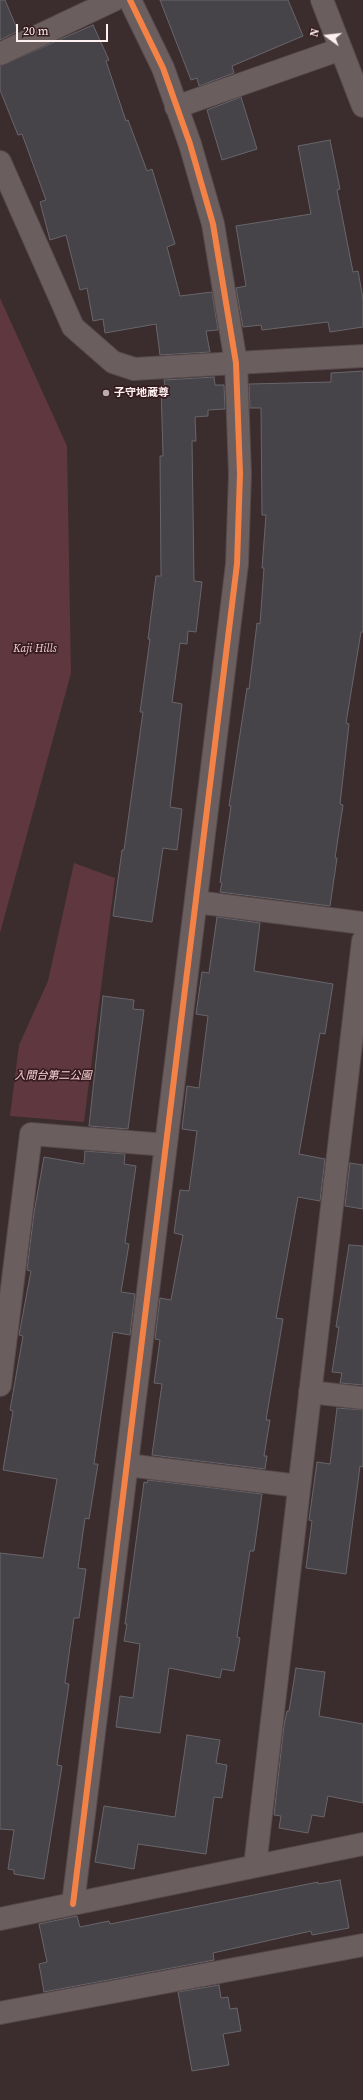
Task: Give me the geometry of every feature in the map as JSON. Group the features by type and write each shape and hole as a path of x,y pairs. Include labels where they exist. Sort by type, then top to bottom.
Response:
{"street":[{"path":"0,54 114,0"},
{"path":"73,1904 237,564 240,474 236,363 213,224 163,68 130,0"},
{"path":"322,0 363,106"},
{"path":"176,107 341,49"},
{"path":"0,162 73,327 113,362 134,369 363,356"},
{"path":"196,902 363,923"},
{"path":"255,1866 363,941"},
{"path":"0,1385 31,1134 166,1145"},
{"path":"310,1392 363,1398"},
{"path":"127,1465 299,1486"},
{"path":"0,1919 363,1844"},
{"path":"0,2012 363,1946"}],"green space":[{"name":"Kaji Hills","path":"0,298 67,446 71,673 0,933"},
{"name":"入間台第二公園","path":"74,863 115,878 84,1122 10,1116 19,1045 48,981"}],"building":[{"path":"0,0 5,0 18,31 0,40"},
{"path":"160,0 288,0 303,36 232,66 234,73 199,86 197,78 191,80"},
{"path":"93,25 109,60 106,61 126,121 128,120 147,171 152,169 175,244 167,247 180,296 212,292 218,330 206,331 210,352 160,355 156,324 105,333 103,319 93,321 87,288 80,290 66,235 50,240 40,202 46,200 22,134 18,135 0,90 0,66"},
{"path":"241,97 257,149 222,160 207,110"},
{"path":"330,140 340,189 337,190 353,272 358,271 363,299 363,327 330,332 328,322 262,330 261,325 243,327 236,288 246,286 236,226 311,214 298,146"},
{"path":"363,371 363,632 361,632 346,723 349,724 340,804 343,805 330,906 220,892 222,883 220,882 231,806 229,806 247,688 249,689 257,623 260,624 264,568 262,568 266,515 262,515 261,408 250,408 249,384 331,382 331,373"},
{"path":"214,377 215,385 224,385 225,409 208,410 208,416 195,417 196,441 192,441 194,581 202,582 196,632 188,631 187,644 180,643 172,702 182,704 170,807 182,809 177,850 163,848 152,922 113,916 122,850 124,850 143,712 140,712 150,639 148,639 156,576 161,576 160,456 163,456 161,386 165,386 164,380"},
{"path":"217,917 260,923 254,971 333,984 325,1034 320,1033 299,1154 325,1159 320,1201 298,1197 276,1318 283,1319 266,1420 270,1420 264,1456 267,1456 265,1469 152,1455 162,1384 154,1383 160,1340 155,1339 160,1298 171,1300 183,1235 174,1233 180,1190 189,1191 197,1131 182,1129 187,1086 199,1088 208,1016 196,1014 202,972 209,973"},
{"path":"103,996 134,1000 133,1009 144,1010 128,1129 89,1126"},
{"path":"85,1151 125,1154 124,1164 136,1166 125,1243 129,1244 121,1292 135,1294 130,1335 113,1332 94,1464 98,1464 89,1519 85,1518 78,1568 86,1569 79,1618 74,1618 65,1683 69,1684 57,1765 62,1766 44,1879 14,1874 14,1870 8,1869 14,1830 0,1829 0,1553 43,1558 57,1479 3,1470 13,1411 10,1410 23,1336 19,1335 31,1271 27,1270 34,1213 44,1157 84,1164"},
{"path":"350,1163 363,1165 363,1209 345,1206"},
{"path":"349,1245 363,1246 363,1385 340,1383 342,1373 332,1372 339,1327 336,1327"},
{"path":"337,1408 363,1410 363,1467 360,1466 346,1574 306,1568 312,1521 309,1520 317,1462 330,1464"},
{"path":"148,1480 262,1494 254,1551 250,1551 237,1637 240,1638 234,1671 222,1669 220,1678 169,1668 160,1733 116,1727 120,1696 133,1698 140,1644 124,1641 144,1482 147,1483"},
{"path":"296,1668 325,1672 319,1716 363,1724 363,1803 328,1796 324,1817 312,1815 308,1833 279,1828 281,1816 274,1815 284,1725 287,1711 289,1711"},
{"path":"187,1735 220,1740 216,1763 227,1765 222,1798 214,1797 206,1854 138,1844 134,1869 95,1862 104,1806 175,1817"},
{"path":"340,1880 349,1928 312,1935 311,1931 213,1953 214,1960 44,1992 39,1964 47,1962 39,1924 77,1916 80,1927 109,1921 110,1924 318,1882 318,1884"},
{"path":"219,1985 221,1998 228,1997 230,2009 237,2008 241,2031 223,2034 229,2065 192,2071 178,1992"}],"cycle path":[{"path":"73,1904 237,564 240,474 236,363 213,224 190,144 163,68 130,0"}],"place":[{"name":"子守地蔵尊","path":"106,393"}]}
